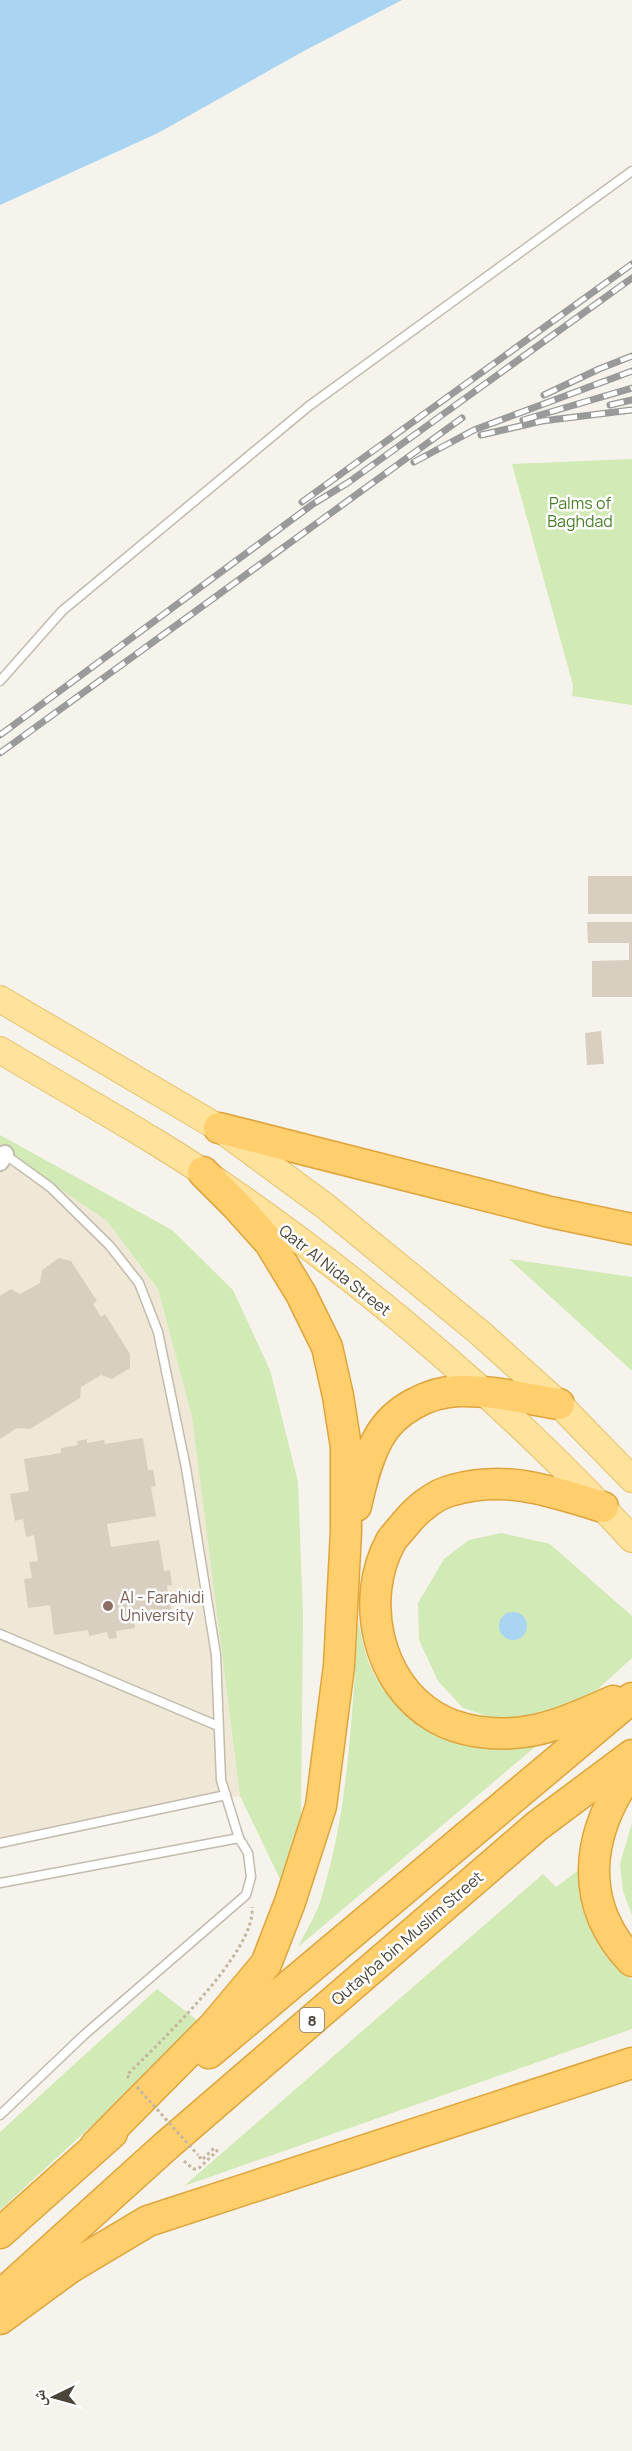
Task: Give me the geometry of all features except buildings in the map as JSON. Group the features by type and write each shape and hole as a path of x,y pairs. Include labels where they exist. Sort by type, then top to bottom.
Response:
{"highway":[{"path":"219,1128 515,1203 632,1229"},
{"path":"96,2145 214,2026 266,1964 290,1902 321,1806 339,1666 346,1447 327,1347 301,1294 270,1243 203,1172"},
{"path":"344,1551 363,1476 379,1437 395,1416 421,1399 458,1391 559,1404"},
{"path":"603,1508 538,1488 497,1482 450,1490 416,1511 391,1541 380,1572 374,1613 384,1657 405,1692 435,1718 474,1732 524,1732 578,1716 632,1692"},
{"name":"8","path":"0,2233 96,2145 293,1984 632,1698"},
{"name":"Qutayba bin Muslim Street","path":"0,2296 176,2138 537,1826 632,1755"},
{"path":"632,1769 618,1790 597,1835 594,1871 598,1905 616,1944 632,1961"},
{"path":"0,2319 71,2267 148,2221 632,2063"}],"main road":[{"path":"0,999 219,1128 377,1247 479,1332 559,1404 632,1479"},
{"name":"Qatr Al Nida Street","path":"0,1050 203,1172 326,1260 484,1393 632,1539"}],"lane":[{"path":"0,681 63,611 309,406 632,171"},
{"path":"0,2115 84,2035 246,1895 251,1877 248,1853 238,1838 221,1780 216,1655 186,1468 158,1332 139,1283 110,1246 50,1187 2,1156"},
{"path":"0,1634 218,1726"},
{"path":"0,1843 226,1795"},
{"path":"0,1883 238,1838"}],"path":[{"path":"129,2078 127,2075 194,2007 225,1967 251,1926 252,1906 246,1895"},
{"path":"137,2087 202,2160 214,2148 217,2151 206,2163"}],"shaded area":[{"name":"Al - Farahidi University","path":"0,1148 107,1221 158,1289 192,1417 240,1796 0,1847"}],"green space":[{"name":"Palms of Baghdad","path":"632,459 632,705 572,696 573,685 512,464"},
{"path":"0,1135 172,1230 233,1290 270,1370 298,1482 303,1614 301,1817 281,1881 240,1796 192,1417 158,1289 107,1221 0,1148"},
{"path":"509,1259 632,1277 632,1371 630,1369"},
{"path":"501,1533 550,1544 632,1616 632,1658 598,1689 548,1714 499,1720 463,1708 438,1681 419,1640 418,1603 444,1559 469,1540"},
{"path":"358,1620 366,1654 374,1674 385,1691 415,1721 433,1732 472,1746 493,1749 514,1748 541,1742 298,1947 320,1902 337,1833 348,1762"},
{"path":"632,1823 632,1915 623,1891 620,1864"},
{"path":"583,1867 597,1928 610,1954 632,1980 632,2029 184,2186 543,1874 556,1887"},
{"path":"157,1989 202,2024 0,2210 0,2132"}],"water":[{"path":"0,0 402,0 302,52 158,133 0,205"},
{"path":"513,1612 523,1616 527,1626 523,1636 513,1640 503,1636 499,1626 503,1616"}],"railway":[{"path":"302,502 632,264"},
{"path":"0,735 313,504 349,482 632,278"},
{"path":"544,395 632,356"},
{"path":"414,462 474,430 632,371"},
{"path":"523,420 632,388"},
{"path":"610,405 632,400"},
{"path":"481,435 542,421 632,410"},
{"path":"0,753 462,418"}],"place":[{"name":"Al - Farahidi University","path":"108,1606"}]}
